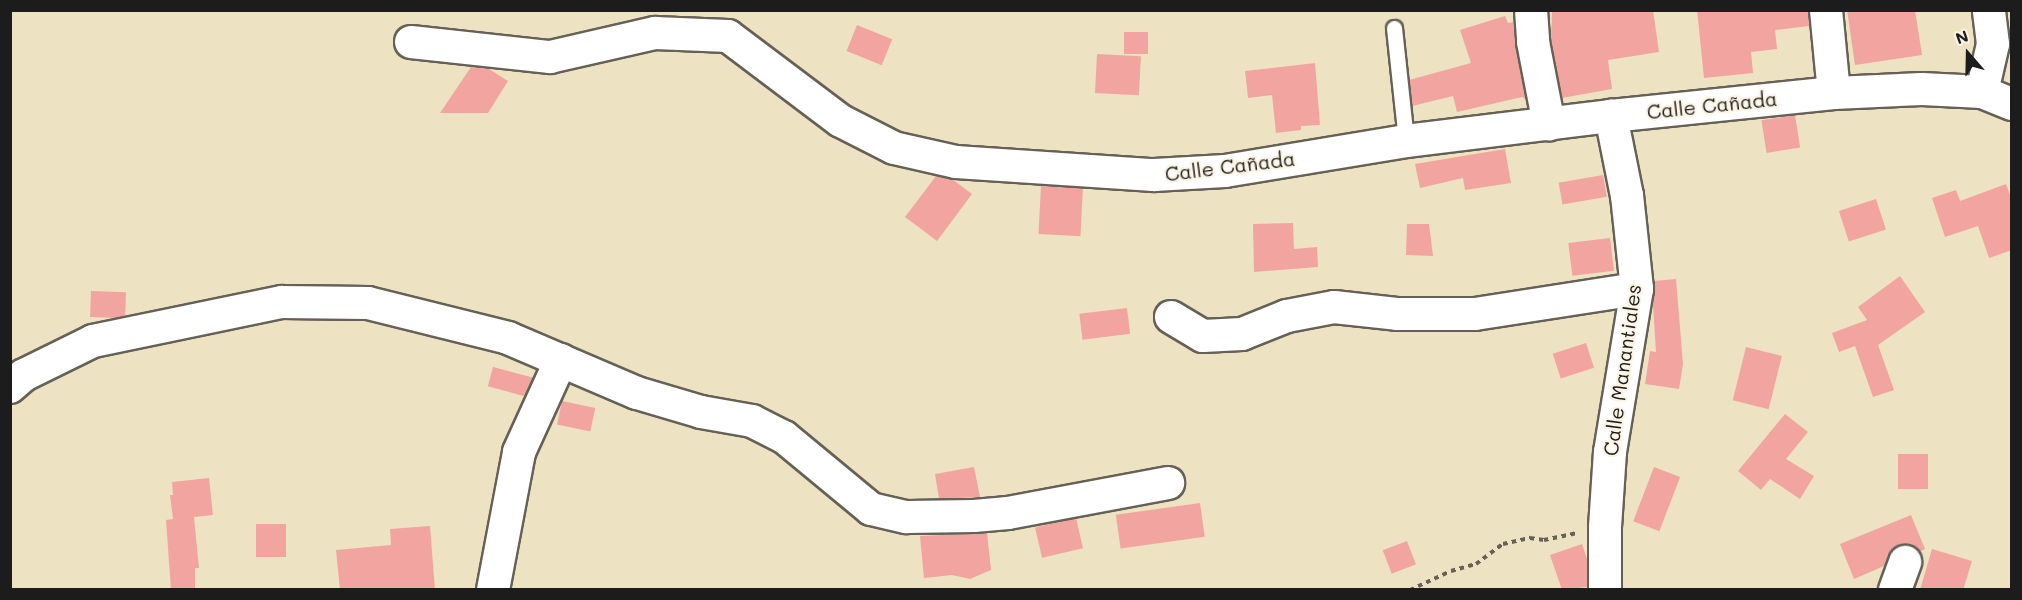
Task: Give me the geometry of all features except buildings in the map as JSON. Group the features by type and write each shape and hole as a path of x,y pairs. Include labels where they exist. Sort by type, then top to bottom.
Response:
{"street":[{"path":"1531,10 1533,42 1550,124"},
{"path":"1826,10 1834,93"},
{"path":"1982,92 1993,44 1989,10"},
{"name":"Calle Cañada","path":"411,42 550,57 655,33 728,36 842,121 894,148 956,162 1154,175 1225,171 1406,141 1611,116 1834,93 1922,89 1982,92 2012,104"},
{"name":"Calle Manantiales","path":"1605,590 1610,452 1637,289 1626,196 1611,116"},
{"path":"1171,317 1203,336 1242,334 1287,316 1334,307 1397,314 1475,314 1637,289"},
{"path":"10,387 24,375 93,341 282,302 368,303 508,338 637,393 701,412 752,421 784,437 871,510 907,517 1008,513 1168,483"},
{"path":"493,590 519,452 561,360"}],"lane":[{"path":"1394,28 1406,141"}],"path":[{"path":"1410,590 1452,571 1476,564 1503,544 1588,531 1606,521"}]}
